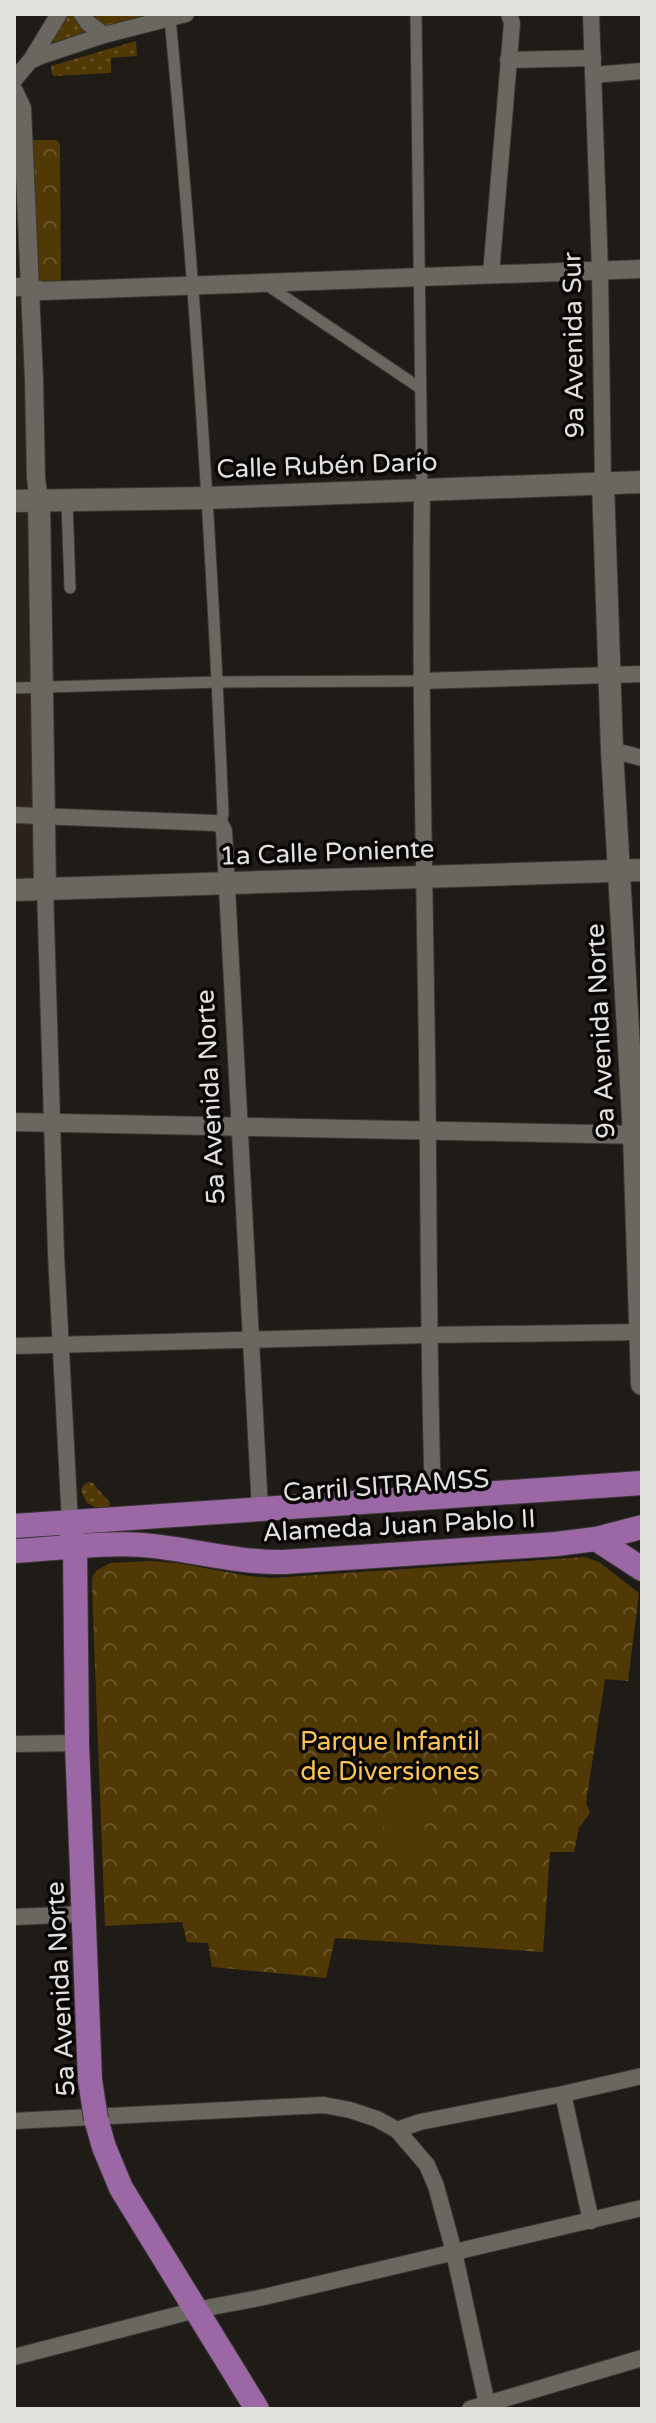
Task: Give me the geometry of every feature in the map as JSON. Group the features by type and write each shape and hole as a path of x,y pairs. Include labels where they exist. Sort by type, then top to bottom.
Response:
{"main road":[{"name":"Calle Rubén Darío","path":"14,501 207,498 642,482"},
{"name":"9a Avenida Sur","path":"603,483 609,675"},
{"path":"39,501 45,888"},
{"name":"9a Avenida Norte","path":"609,675 638,1135 642,1384"},
{"name":"1a Calle Poniente","path":"14,890 642,870"},
{"name":"Alameda Juan Pablo II","path":"14,1551 73,1535 260,1510 642,1483"},
{"name":"Carril SITRAMSS","path":"14,1537 642,1496"},
{"name":"Carril SITRAMSS","path":"134,1530 271,1552 569,1534 642,1515"},
{"name":"Alameda Juan Pablo II","path":"14,1526 73,1535 104,1544 146,1545 250,1562 596,1539 642,1527"},
{"name":"5a Avenida Norte","path":"73,1535 77,1743 90,2080 99,2130 121,2188 257,2409"},
{"path":"596,1539 642,1569"}],"street":[{"path":"14,80 30,61 59,14"},
{"path":"82,14 104,35"},
{"path":"416,14 422,490 420,681 428,1131 428,1335 433,1498"},
{"path":"491,274 512,23 509,14"},
{"name":"9a Avenida Sur","path":"591,14 600,270 603,483"},
{"path":"30,61 104,35 178,16"},
{"name":"5a Avenida Norte","path":"178,16 218,682 221,825 241,1127 249,1340 260,1510"},
{"path":"508,60 642,71"},
{"path":"14,91 22,108 21,287 34,380 39,501"},
{"path":"21,287 42,291 642,269"},
{"path":"263,283 420,388"},
{"path":"67,502 70,588"},
{"path":"14,688 642,674"},
{"path":"612,750 642,758"},
{"path":"14,815 221,825"},
{"path":"45,888 60,1343 73,1535"},
{"path":"14,1122 638,1135"},
{"path":"14,1346 641,1332"},
{"path":"14,1744 77,1743"},
{"path":"14,1917 83,1914"},
{"path":"397,2130 420,2122 642,2076"},
{"path":"563,2094 591,2221"},
{"path":"14,2121 324,2105 377,2119 397,2130 427,2165 436,2186 454,2252 487,2407"},
{"path":"14,2357 196,2310 264,2297 642,2208"},
{"path":"470,2409 487,2407 642,2358"}],"shaded area":[{"path":"14,96 45,888 14,890"}],"green space":[{"path":"65,14 77,14 89,32 56,43 52,41"},
{"path":"89,14 157,14 107,26 100,25"},
{"path":"136,41 137,56 111,58 111,73 52,74 51,66"},
{"path":"22,140 56,140 60,144 61,290 28,287"},
{"path":"89,1482 110,1503 108,1513 87,1503 81,1490"},
{"name":"Parque Infantil de Diversiones","path":"585,1557 599,1562 639,1593 628,1681 605,1679 586,1803 590,1813 579,1828 574,1852 550,1852 543,1952 335,1938 326,1978 212,1967 208,1943 187,1942 182,1922 105,1926 92,1587 96,1571 110,1563 150,1561 271,1578"},
{"path":"396,1773 434,1782 420,1851 381,1843"}]}
